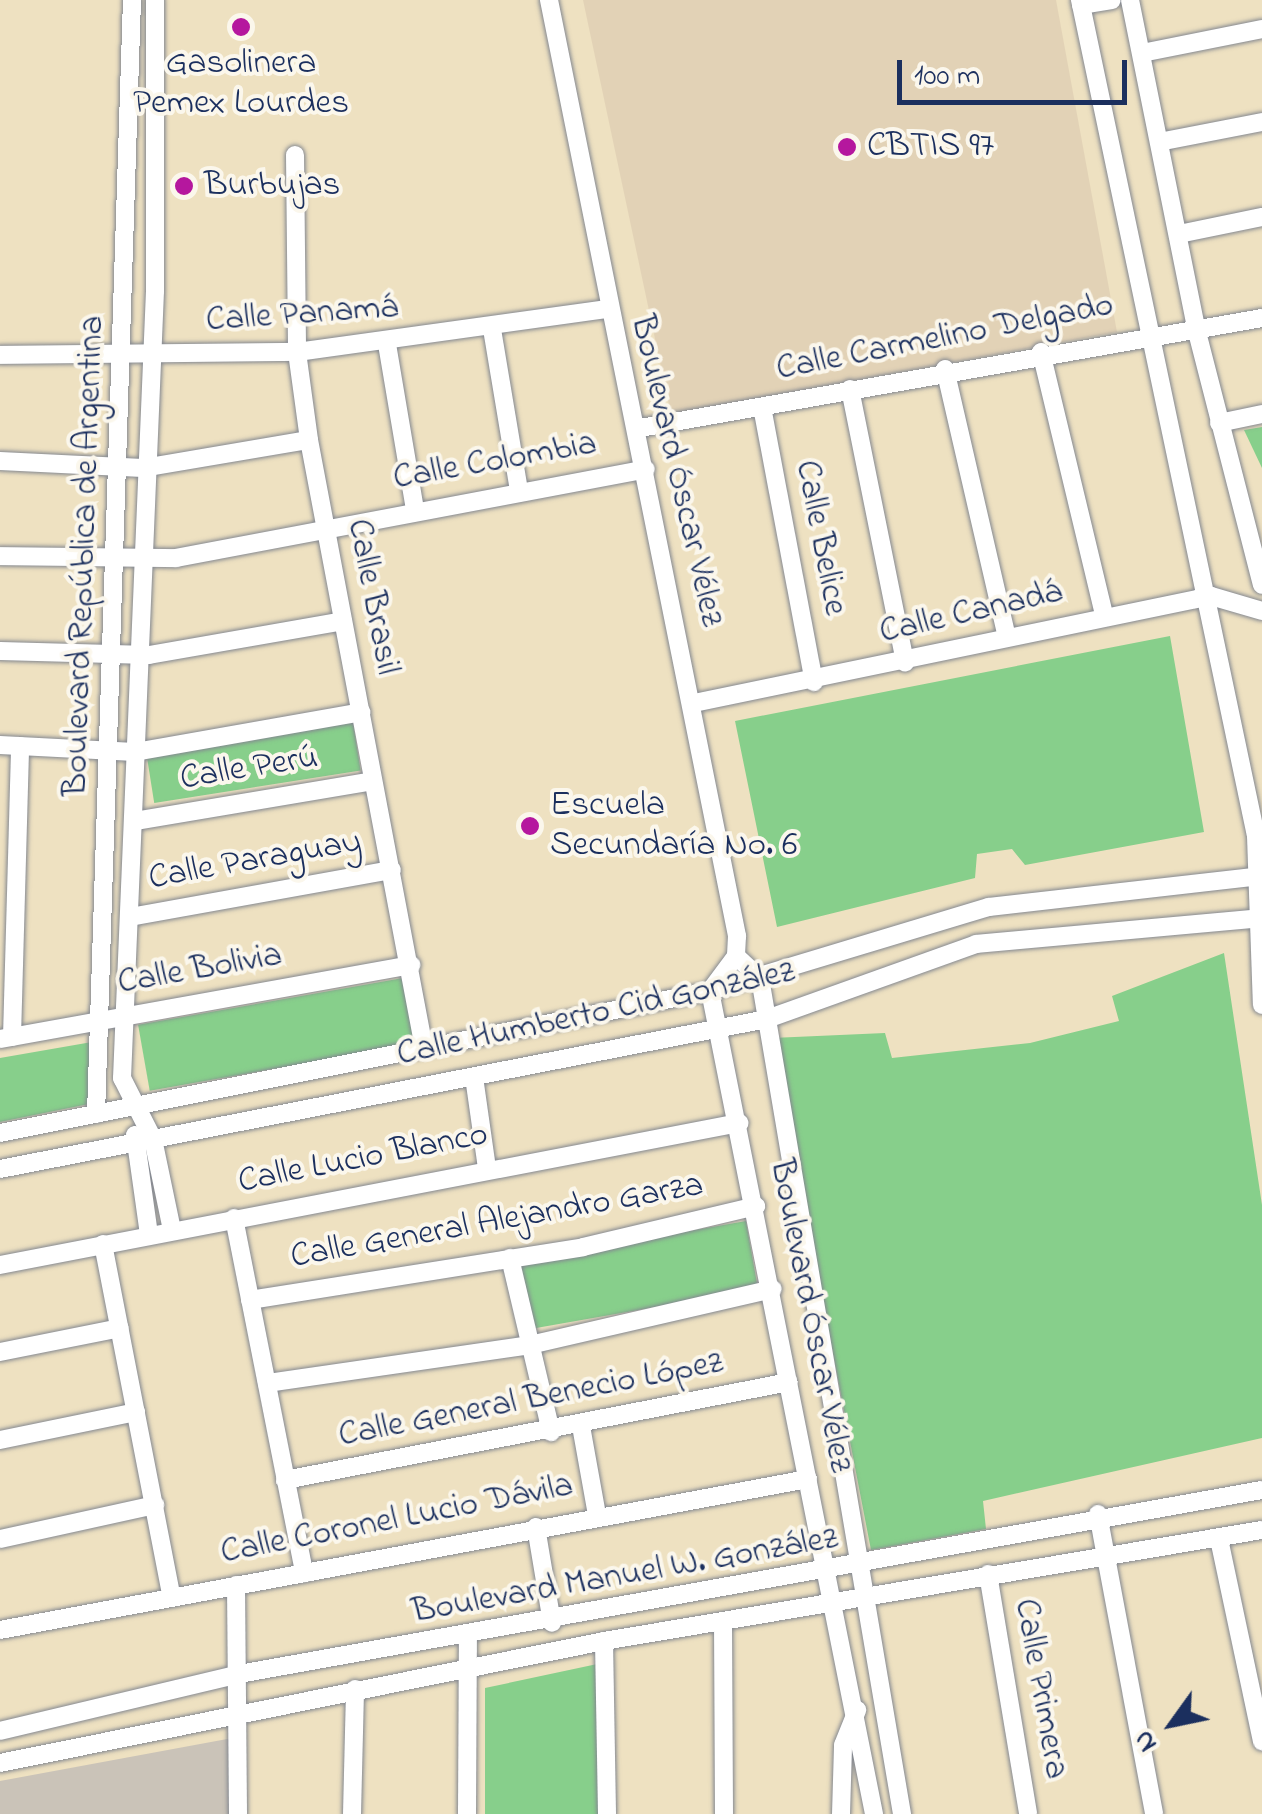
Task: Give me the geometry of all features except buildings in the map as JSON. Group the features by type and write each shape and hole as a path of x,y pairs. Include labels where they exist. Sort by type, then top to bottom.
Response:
{"street":[{"name":"Boulevard República de Argentina","path":"96,1114 113,752 112,656 132,158 132,0"},
{"name":"Boulevard República de Argentina","path":"144,1141 122,1078 135,820 137,561 158,158 155,0"},
{"name":"Boulevard Óscar Vélez","path":"548,0 606,310 640,428 694,704 736,956"},
{"path":"1112,0 1080,2 1144,333 1212,596 1261,876 1257,919 1262,1003"},
{"path":"1130,0 1197,332 1262,585"},
{"path":"1142,53 1262,29"},
{"path":"1159,142 1262,122"},
{"name":"Calle Brasil","path":"295,155 297,352 309,440 424,1048"},
{"path":"132,158 158,158"},
{"path":"1179,234 1262,217"},
{"name":"Calle Panamá","path":"0,354 297,352 387,344 606,310"},
{"name":"Calle Carmelino Delgado","path":"640,428 1144,333 1197,332 1262,318"},
{"path":"492,329 519,490"},
{"path":"387,344 415,509"},
{"path":"1042,352 1104,614"},
{"path":"945,369 1007,637"},
{"path":"850,389 905,663"},
{"name":"Calle Belice","path":"762,407 814,682"},
{"path":"1219,423 1262,414"},
{"path":"0,461 143,468 309,440"},
{"name":"Calle Colombia","path":"0,556 137,561 646,469"},
{"name":"Calle Canadá","path":"694,704 905,663 1104,614 1212,596 1262,611"},
{"path":"0,651 135,656 344,621"},
{"path":"0,746 135,752 362,712"},
{"path":"6,1038 20,746"},
{"name":"Calle Perú","path":"135,820 374,782"},
{"name":"Calle Paraguay","path":"130,917 392,870"},
{"name":"Calle Humberto Cid González","path":"0,1132 135,1110 710,991 989,908 1261,876"},
{"name":"Calle Humberto Cid González","path":"0,1169 767,1018 976,944 1257,919"},
{"path":"710,991 736,956 760,978"},
{"name":"Calle Bolivia","path":"6,1038 411,965"},
{"name":"Boulevard Óscar Vélez","path":"760,978 798,1243 902,1814"},
{"name":"Boulevard Óscar Vélez","path":"710,991 857,1710 874,1814"},
{"path":"475,1084 487,1168"},
{"name":"Calle Lucio Blanco","path":"0,1265 487,1168 739,1123"},
{"path":"144,1141 172,1230"},
{"path":"144,1141 149,1235"},
{"name":"Calle General Alejandro Garza","path":"250,1300 510,1258 756,1206"},
{"path":"234,1218 304,1573"},
{"path":"764,1248 798,1243"},
{"path":"103,1244 171,1594"},
{"path":"510,1258 551,1432"},
{"path":"267,1383 530,1345 773,1289"},
{"path":"0,1352 120,1328"},
{"name":"Calle General Benecio López","path":"286,1480 551,1432 790,1382"},
{"path":"0,1440 136,1412"},
{"path":"580,1426 597,1515"},
{"name":"Calle Coronel Lucio Dávila","path":"0,1630 171,1594 808,1480"},
{"name":"Boulevard Manuel W. González","path":"0,1731 239,1674 468,1638 828,1573 1098,1514 1262,1490"},
{"path":"0,1539 154,1505"},
{"path":"1098,1514 1102,1557 1154,1814"},
{"path":"536,1527 552,1623"},
{"name":"Boulevard Manuel W. González","path":"0,1764 238,1709 988,1574 1262,1530"},
{"path":"1219,1539 1262,1741"},
{"name":"Calle Primera","path":"988,1574 1028,1814"},
{"path":"236,1584 238,1814"},
{"path":"723,1621 724,1814"},
{"path":"467,1814 468,1638"},
{"path":"604,1642 607,1814"},
{"path":"352,1814 354,1689"},
{"path":"841,1814 842,1745 857,1710"}],"shaded area":[{"name":"CBTIS 97","path":"583,0 1056,0 1117,332 671,414"},
{"path":"238,1737 236,1814 0,1814 0,1781"}],"green space":[{"path":"1262,427 1262,468 1244,430"},
{"path":"1170,636 1204,832 1025,865 1012,849 977,854 975,878 777,927 735,721"},
{"path":"353,722 361,770 154,803 147,755"},
{"path":"1224,953 1262,1205 1262,1438 983,1501 986,1529 871,1550 772,1038 885,1033 892,1058 1030,1043 1119,1021 1112,996"},
{"path":"403,978 415,1044 150,1091 138,1025"},
{"path":"92,1042 89,1104 0,1122 0,1058"},
{"path":"746,1221 758,1289 530,1329 519,1261"},
{"path":"602,1663 602,1814 485,1814 485,1688"}],"place":[{"name":"Gasolinera Pemex Lourdes","path":"241,27"},
{"name":"CBTIS 97","path":"847,147"},
{"name":"Burbujas","path":"184,186"},
{"name":"Escuela Secundaría No. 6","path":"530,826"}]}
